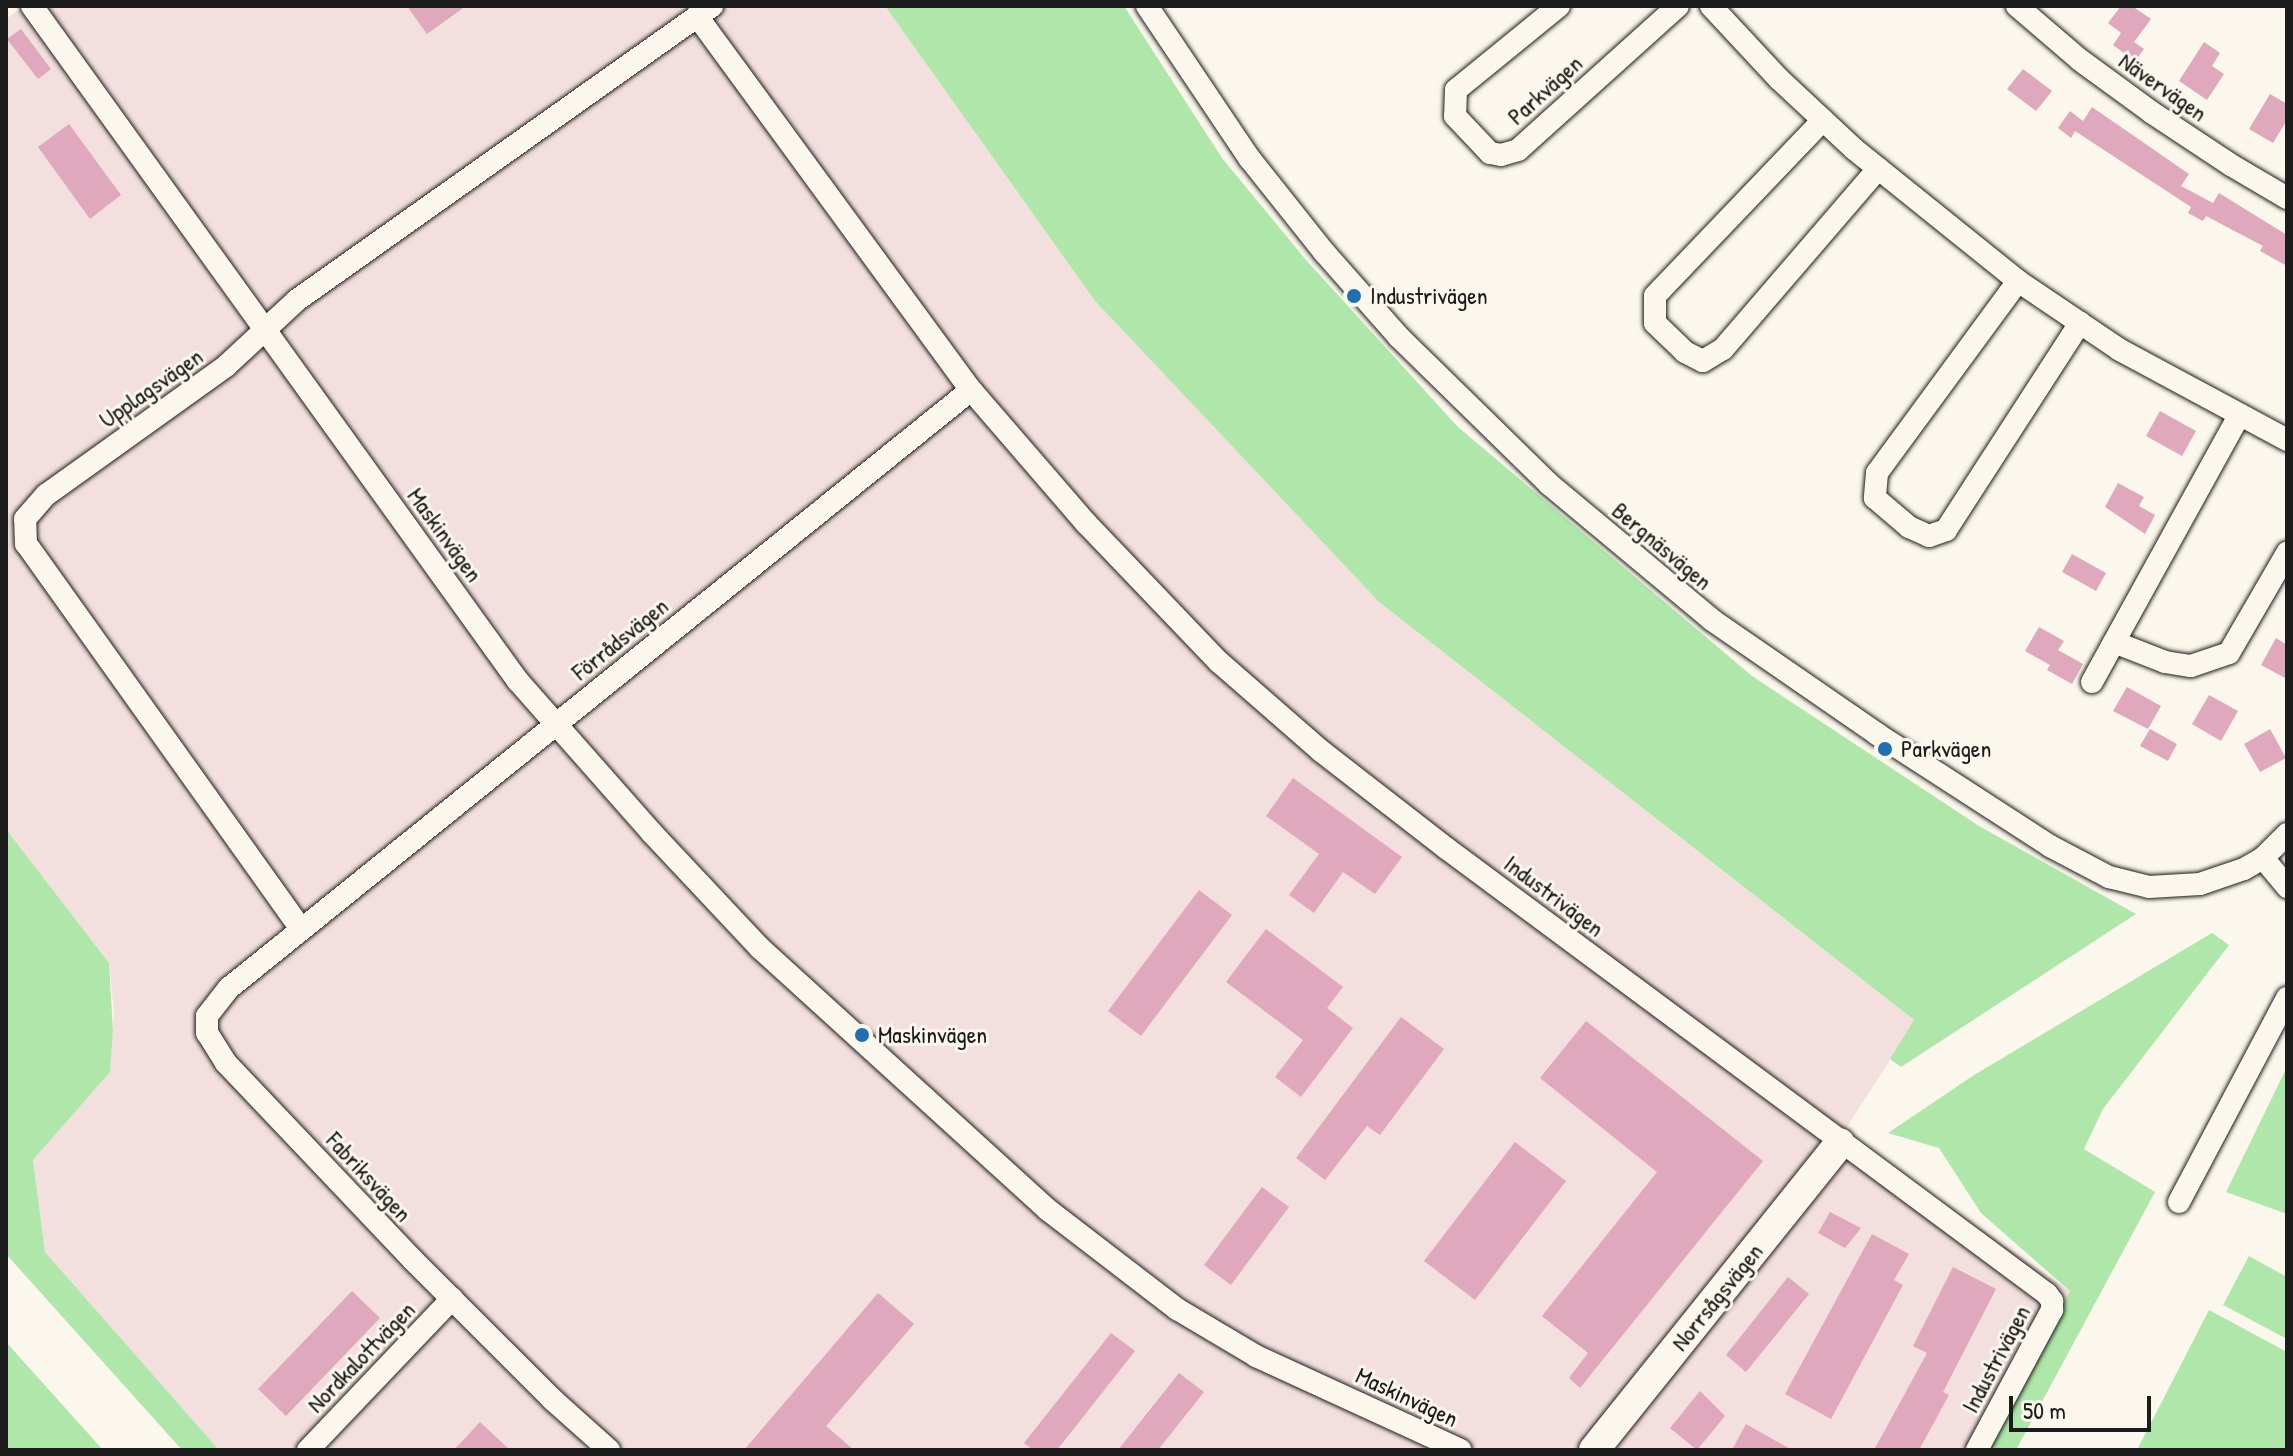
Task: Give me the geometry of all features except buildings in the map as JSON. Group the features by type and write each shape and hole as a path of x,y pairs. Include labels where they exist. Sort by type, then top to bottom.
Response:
{"street":[{"name":"Maskinvägen","path":"32,6 518,681 760,948 1048,1210 1177,1309 1256,1356 1460,1450"},
{"name":"Bergnäsvägen","path":"1147,6 1250,159 1324,252 1399,337 1549,484 1712,620 1877,734 2050,846 2109,877 2149,887 2200,884 2232,874 2263,858 2287,834"},
{"name":"Parkvägen","path":"1559,6 1456,90 1455,116 1490,153 1501,155 1518,150 1678,6"},
{"path":"1711,6 1823,120 1878,169 2018,281 2120,350 2287,440"},
{"name":"Nävervägen","path":"2017,6 2080,60 2151,112 2287,198"},
{"name":"Upplagsvägen","path":"301,929 23,536 29,512 46,495 226,366 297,300 705,11"},
{"name":"Industrivägen","path":"705,11 971,390 1086,523 1219,662 1321,751 2052,1301 2052,1310 1977,1450"},
{"path":"1823,120 1655,296 1655,323 1675,343 1693,358 1703,361 1723,349 1878,169"},
{"path":"2018,281 1877,473 1875,498 1909,527 1929,536 1946,530 2080,323"},
{"name":"Förrådsvägen","path":"301,929 971,390"},
{"path":"2092,682 2239,416"},
{"path":"2114,642 2165,662 2191,666 2229,653 2287,553"},
{"path":"2263,858 2287,887"},
{"name":"Fabriksvägen","path":"301,929 217,999 207,1016 207,1033 226,1063 452,1299 609,1450"},
{"path":"2179,1202 2287,998"},
{"name":"Norrsågsvägen","path":"1594,1450 1840,1143"},
{"name":"Nordkalottvägen","path":"308,1450 452,1299"}],"shaded area":[{"path":"24,6 885,6 1095,301 1379,602 1915,1021 1843,1133 2070,1291 1989,1450 219,1450 45,1252 33,1160 110,1072 114,1014 109,963 6,829 6,19"}],"green space":[{"path":"885,6 1124,6 1222,158 1306,260 1458,427 1752,676 1979,826 2136,914 1901,1067 1890,1059 1914,1020 1379,602 1095,301"},
{"path":"6,829 109,963 113,1030 110,1072 33,1160 45,1252 219,1450 182,1450 6,1254"},
{"path":"2212,933 2229,945 2103,1109 2084,1149 2155,1192 2016,1450 1989,1450 2070,1291 1981,1213 1939,1148 1888,1133 1974,1075"},
{"path":"2287,1067 2287,1214 2226,1192"},
{"path":"2249,1256 2287,1277 2287,1339 2223,1305"},
{"path":"2209,1310 2287,1352 2287,1450 2137,1450"},
{"path":"6,1342 103,1450 6,1450"}],"place":[{"name":"Industrivägen","path":"1354,296"},
{"name":"Parkvägen","path":"1885,749"},
{"name":"Maskinvägen","path":"862,1035"}]}
